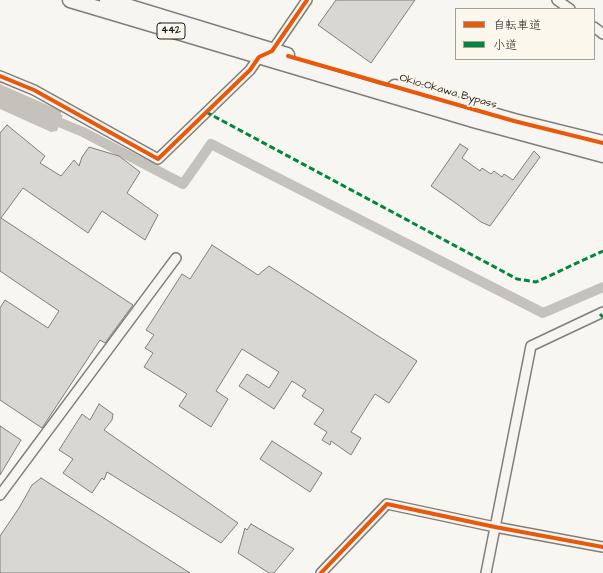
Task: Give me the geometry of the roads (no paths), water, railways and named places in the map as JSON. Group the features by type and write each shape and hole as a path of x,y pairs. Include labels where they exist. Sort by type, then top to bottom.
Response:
{"highway":[{"name":"Okio-Okawa Bypass","path":"70,0 275,57 514,121 603,143"},
{"name":"Okio-Okawa Bypass","path":"107,0 275,57 477,121 603,155"}],"street":[{"path":"0,76 34,90 158,159 250,70 275,57 307,0"},
{"path":"557,0 569,8"},
{"path":"595,28 603,34"},
{"path":"0,495 176,258"},
{"path":"486,573 531,346 603,312"},
{"path":"321,573 387,504 496,527 603,547"}],"waterway":[{"path":"49,118 83,132 183,184 211,144 543,313 603,287"}]}
